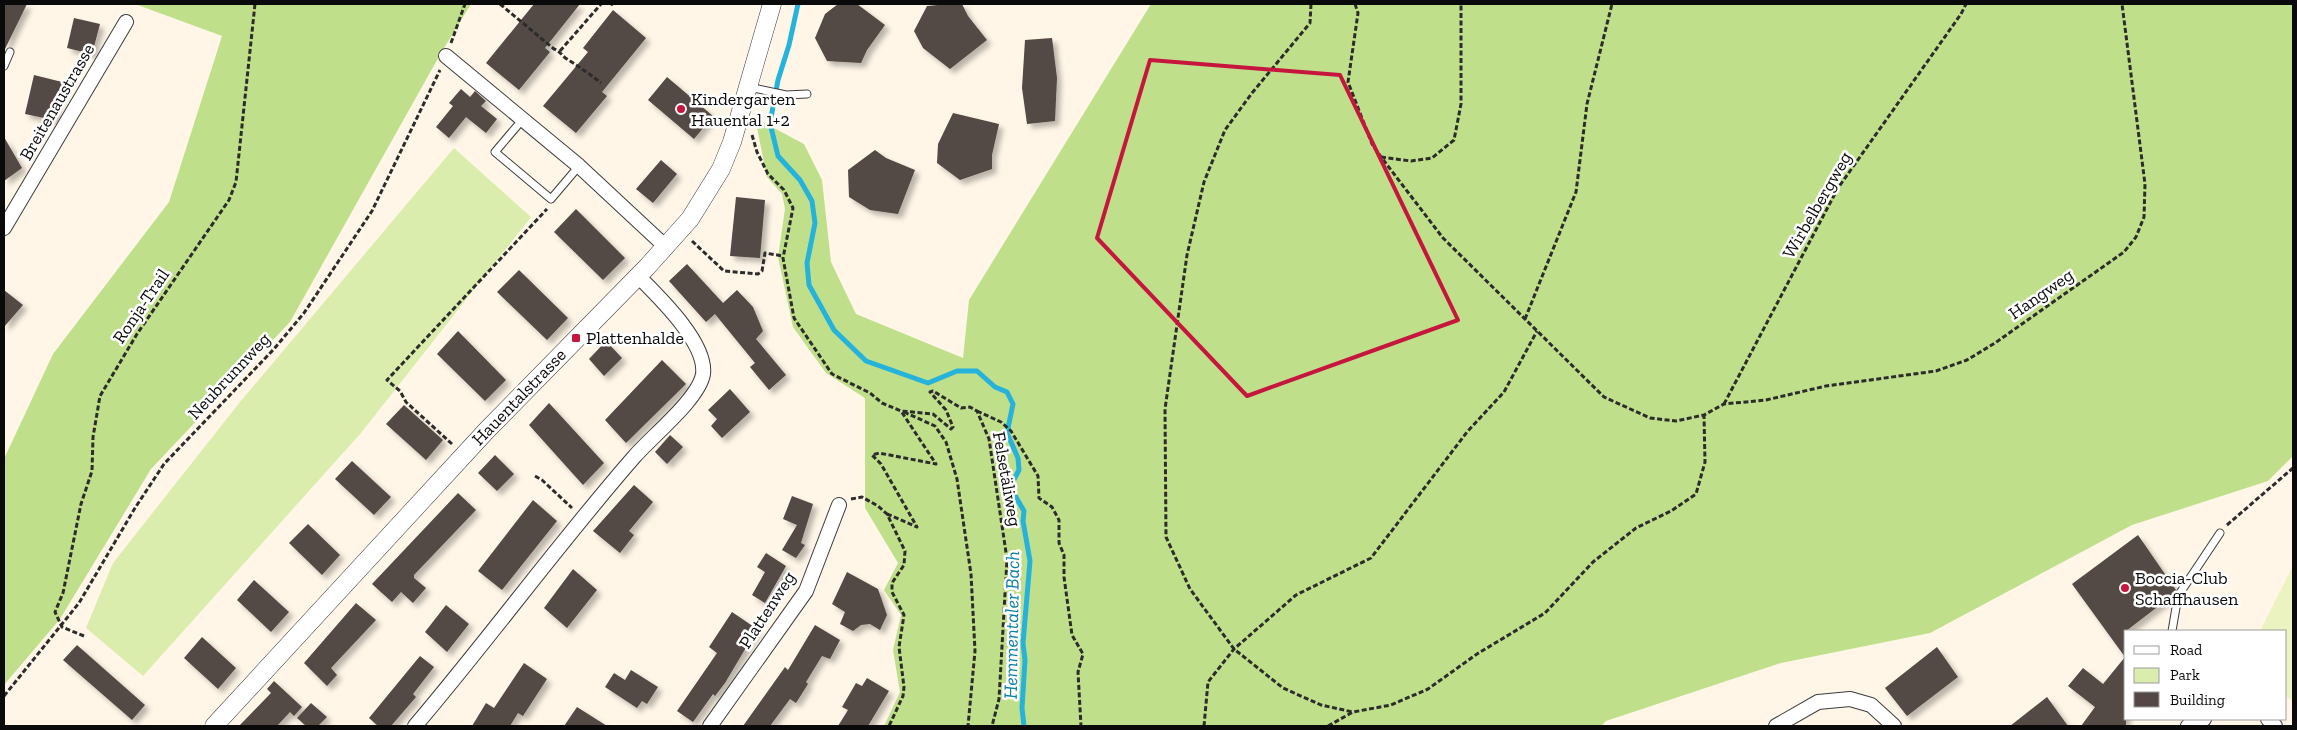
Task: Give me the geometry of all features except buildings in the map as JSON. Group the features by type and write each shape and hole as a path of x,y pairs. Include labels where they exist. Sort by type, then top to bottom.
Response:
{"street":[{"name":"Hauentalstrasse","path":"214,726 487,430 666,247 690,219 721,169 738,126 772,4"},
{"name":"Breitenaustrasse","path":"4,228 126,22"},
{"path":"446,56 580,166 666,247"},
{"path":"415,726 488,638 582,518 636,454 698,390 703,374 703,361 698,346 638,276"},
{"name":"Plattenweg","path":"710,726 806,591 839,505"},
{"path":"1776,726 1818,702 1850,699 1871,705 1894,726"},
{"path":"2188,726 2202,720"}],"lane":[{"path":"4,66 10,52"},
{"path":"749,88 786,96 807,94"},
{"path":"523,119 495,152 551,199 580,166"},
{"path":"2172,630 2178,596 2220,533"}],"path":[{"name":"Ronja-Trail","path":"62,627 55,612 63,592 81,504 92,472 93,437 100,396 137,334 229,200 236,182 254,4"},
{"name":"Neubrunnweg","path":"4,696 62,627 79,603 135,508 164,464 274,350 304,313 339,262 376,204 446,56 465,4"},
{"path":"500,4 554,49 560,51 565,58 579,65 600,83"},
{"path":"560,51 601,4"},
{"path":"1311,4 1310,23 1225,130 1204,182 1186,255 1165,409 1166,537 1190,589 1234,649 1283,688 1321,705 1353,712"},
{"path":"1354,4 1358,13 1348,82 1372,144 1443,238 1604,397 1650,418 1676,421 1704,415 1724,404"},
{"path":"1381,157 1411,161 1432,158 1454,140 1461,104 1461,4"},
{"path":"1525,319 1576,192 1587,104 1612,4"},
{"name":"Wirbelbergweg","path":"1724,404 1838,188 1961,14 1966,4"},
{"name":"Hangweg","path":"1724,404 1766,400 1826,386 1936,371 1967,360 1996,343 2124,252 2136,237 2144,216 2145,184 2122,4"},
{"name":"Felsetäliweg","path":"748,130 751,131 757,152 768,174 784,190 792,208 783,256 794,318 832,374 870,393 882,404 901,411 933,414 951,429 946,410 930,392 933,391 961,408 970,407 977,411 989,439 1007,559 998,699 992,726"},
{"path":"456,448 406,402 400,391 387,380 542,215 549,207 551,199"},
{"path":"688,238 724,271 758,274 762,271 765,253 783,256"},
{"path":"1204,726 1208,682 1234,649 1296,595 1371,558 1467,432 1504,392 1537,331"},
{"path":"839,505 852,498 862,498 878,506 887,514 917,527 881,464 872,455 879,453 936,464 901,411"},
{"path":"901,411 935,426 946,442 956,479 971,574 975,651 968,726"},
{"path":"977,411 1001,422 1011,431 1038,476 1038,498 1052,508 1059,520 1059,543 1064,555 1064,576 1072,635 1083,654 1078,672 1081,726"},
{"path":"1328,726 1353,712 1391,705 1428,689 1477,654 1545,614 1593,562 1636,528 1671,511 1696,494 1705,462 1704,415"},
{"path":"2236,517 2293,468"},
{"path":"535,476 542,480 582,518"},
{"path":"887,514 905,551 904,565 892,583 892,592 904,614 899,647 904,687 889,726"},
{"path":"62,627 84,636"}],"highlighted area":[{"path":"1150,60 1340,75 1458,320 1247,396 1097,238"}],"green space":[{"path":"135,4 471,4 441,53 290,322 151,469 60,619 4,685 4,459 53,354 169,202 222,36"},
{"path":"1151,4 2293,4 2293,456 2268,481 2132,525 1930,633 1781,663 1606,721 1601,726 884,726 900,692 893,650 901,615 884,590 898,563 865,508 865,398 826,373 793,327 778,257 785,209 782,194 767,177 755,118 804,144 822,180 831,262 856,314 963,358 969,300"},
{"path":"454,148 531,217 361,433 143,676 86,628 113,563 240,402"},
{"path":"2293,566 2293,701 2287,697 2287,630 2261,630"}],"waterway":[{"name":"Hemmentaler Bach","path":"798,4 789,45 778,80 770,123 778,156 800,180 812,201 815,223 807,263 809,285 834,330 866,361 928,383 957,371 977,371 995,387 1007,392 1013,404 1007,433 1018,458 1019,470 1010,487 1024,511 1023,521 1030,561 1023,643 1025,660 1022,708 1024,726"}],"place":[{"name":"Kindergarten Hauental 1+2","path":"681,109"},
{"name":"Plattenhalde","path":"576,338"},
{"name":"Boccia-Club Schaffhausen","path":"2125,588"}]}
